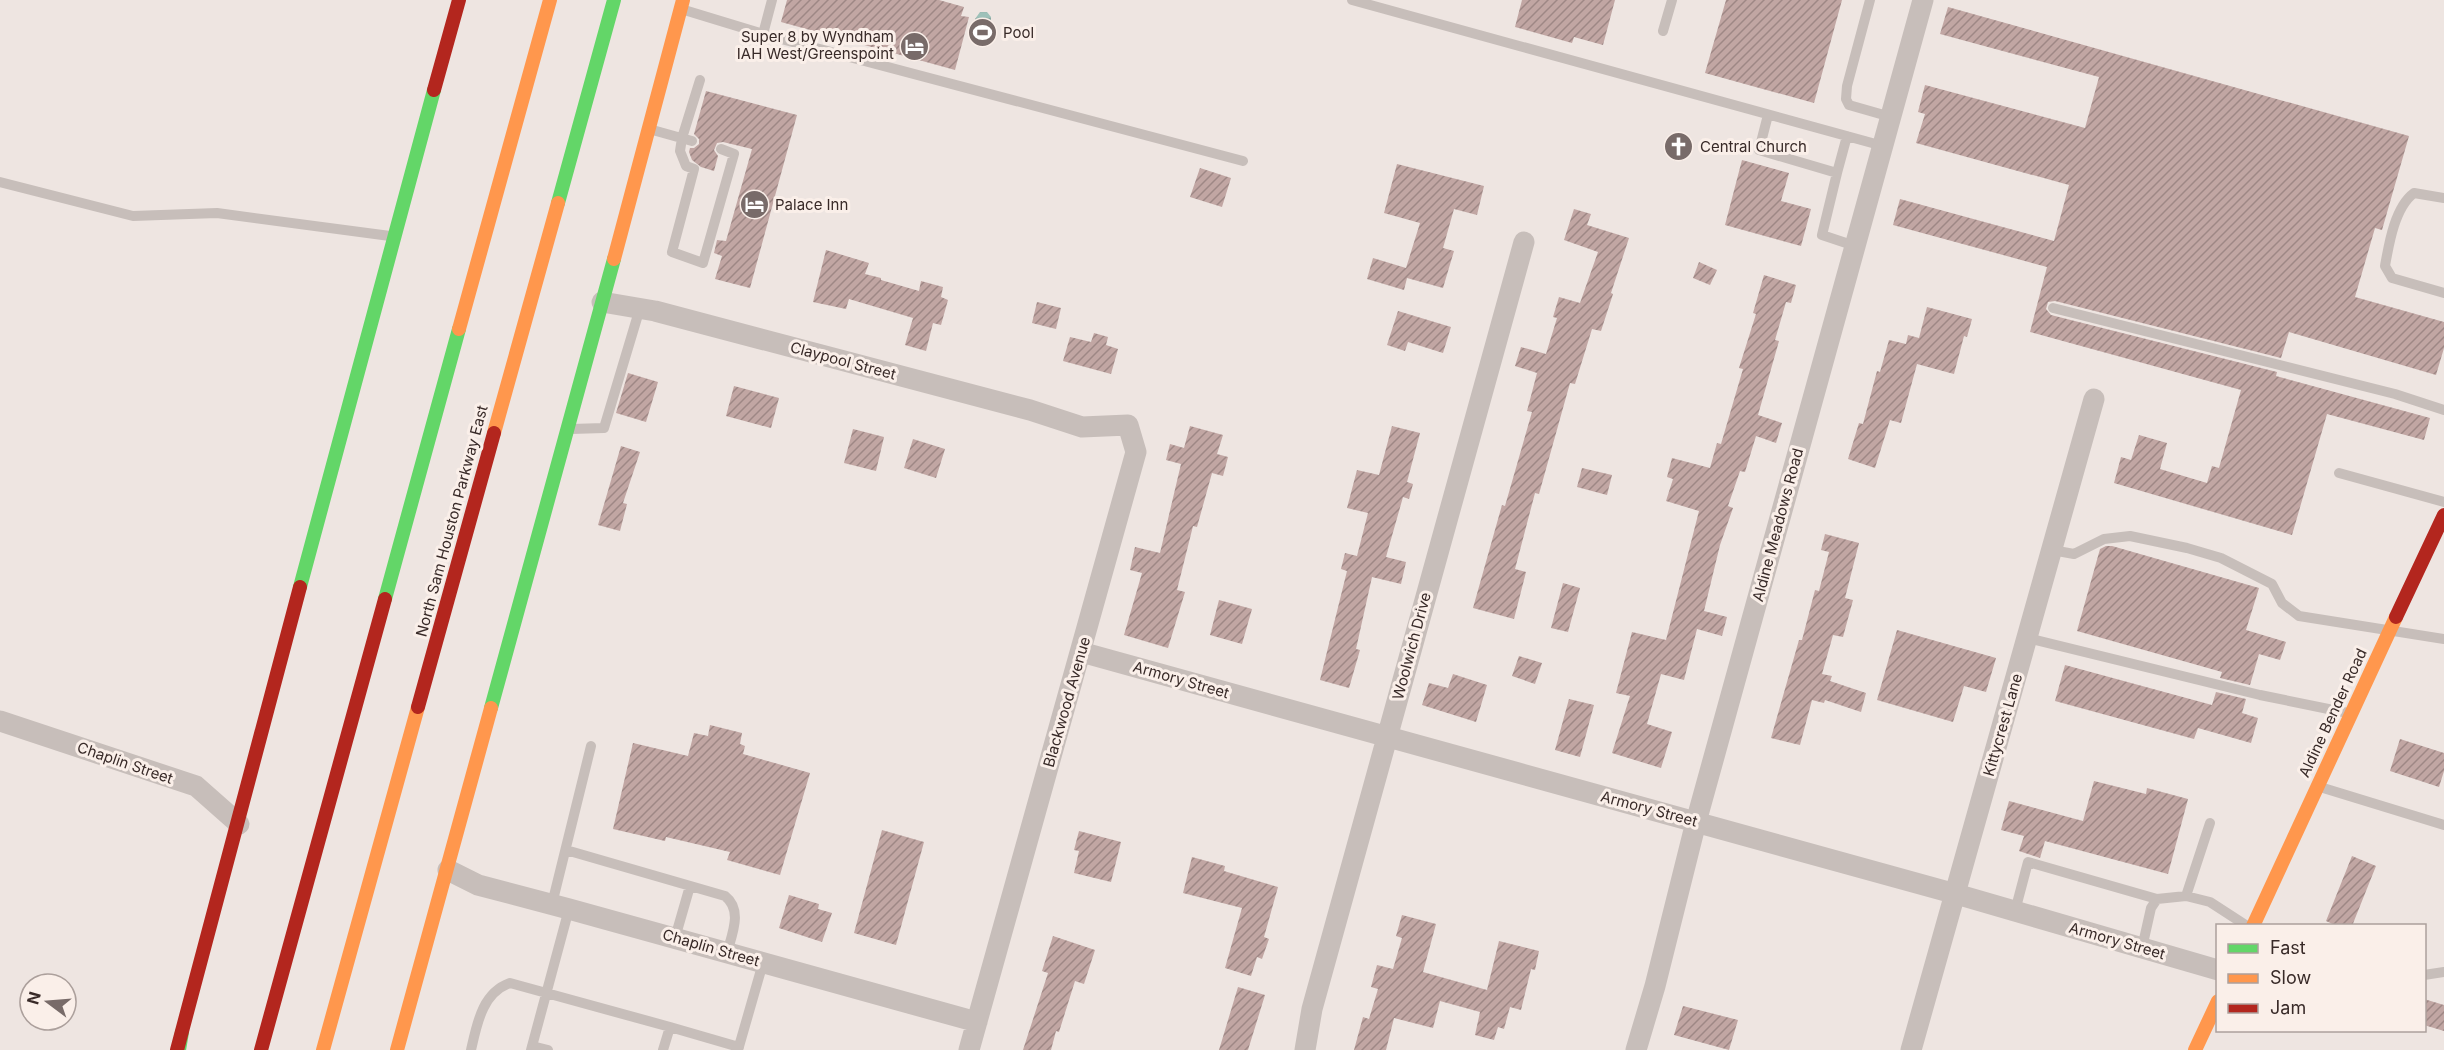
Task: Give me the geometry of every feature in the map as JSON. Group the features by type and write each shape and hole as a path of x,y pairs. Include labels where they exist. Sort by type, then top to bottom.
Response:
{"main road":[{"path":"178,1050 393,237 459,0"},
{"path":"261,1050 549,0"},
{"name":"North Sam Houston Parkway East","path":"323,1050 614,0"},
{"path":"398,1050 682,4"},
{"name":"Aldine Bender Road","path":"2254,924 2390,632 2440,534 2444,515"},
{"path":"2195,1050 2216,1003"}],"street":[{"name":"Aldine Meadows Road","path":"1636,1050 1655,986 1696,822 1923,0"},
{"name":"Woolwich Drive","path":"1305,1050 1312,1009 1524,242"},
{"name":"Claypool Street","path":"602,302 640,308 1030,410 1082,427"},
{"name":"Kittycrest Lane","path":"1911,1050 2094,399"},
{"name":"Blackwood Avenue","path":"969,1050 1136,452 1128,425 1082,427"},
{"name":"Armory Street","path":"1081,652 1956,894 2216,970"},
{"name":"Chaplin Street","path":"0,721 196,786 239,824"},
{"name":"Chaplin Street","path":"448,870 478,885 561,906 977,1023"}],"lane":[{"path":"763,34 772,0"},
{"path":"1352,0 1882,146"},
{"path":"1663,31 1672,0"},
{"path":"1870,0 1847,86 1846,99 1849,105 1891,117"},
{"path":"682,4 763,34 1243,161"},
{"path":"700,80 687,140 680,151 686,166 694,169 672,252 703,263 734,154 721,149"},
{"path":"1768,115 1759,150 1838,173"},
{"path":"649,129 687,140"},
{"path":"1847,136 1822,235 1856,246"},
{"path":"0,183 133,216 217,213 393,237"},
{"path":"2444,198 2414,193 2406,199 2398,215 2385,266 2392,278 2444,293"},
{"path":"568,429 604,428 640,308"},
{"path":"2053,308 2395,393 2444,410"},
{"path":"2339,473 2444,502"},
{"path":"2052,550 2074,554 2104,539 2130,536 2187,548 2221,558 2272,584 2282,603 2299,616 2444,639"},
{"path":"2027,638 2260,695 2351,714"},
{"path":"548,1050 532,1048 547,993 561,906 566,850 591,747"},
{"path":"2317,786 2444,825"},
{"path":"2186,896 2210,823"},
{"path":"566,850 725,896 732,901 736,917 727,953"},
{"path":"2015,911 2028,862 2157,899 2186,896 2210,902 2244,924"},
{"path":"675,938 690,886"},
{"path":"2142,948 2151,908 2157,899"},
{"path":"471,1050 481,1011 498,987 510,983 738,1048 763,963"},
{"path":"2426,975 2444,972"},
{"path":"663,1050 670,1028"}],"water":[{"name":"Pool","path":"980,12 987,12 991,21 988,36 979,46 973,43 973,40 975,19"}],"building":[{"name":"Super 8 by Wyndham IAH West/Greenspoint","path":"787,0 939,0 964,7 961,16 969,17 955,70 781,22"},
{"path":"1522,0 1615,0 1603,45 1574,37 1572,43 1515,27"},
{"path":"1726,0 1842,0 1814,103 1705,73"},
{"path":"1948,7 2409,136 2382,230 2375,228 2355,297 2444,322 2444,348 2436,375 2289,332 2281,358 2055,301 2048,302 2046,309 2051,315 2277,372 2276,376 2430,418 2424,440 2327,414 2292,535 2114,483 2121,457 2131,460 2139,435 2167,443 2160,469 2207,483 2212,466 2219,468 2241,390 2030,332 2047,267 1893,225 1900,199 2054,241 2069,185 1916,143 1925,114 1918,112 1925,85 2085,128 2099,77 1940,34"},
{"name":"Palace Inn","path":"706,91 797,115 750,288 715,279 722,256 714,253 717,240 726,241 752,149 723,142 717,143 714,150 718,156 714,171 701,167 692,160 689,152 690,148 699,144 699,139 694,134"},
{"path":"1742,160 1789,173 1781,201 1811,209 1801,246 1725,225"},
{"path":"1397,164 1484,186 1477,215 1454,209 1443,248 1454,251 1443,288 1407,278 1404,290 1367,279 1373,258 1406,268 1420,223 1384,213"},
{"path":"1200,168 1231,178 1222,207 1190,197"},
{"path":"1574,209 1591,214 1587,225 1629,238 1601,331 1592,329 1575,384 1570,383 1539,494 1535,493 1515,569 1526,572 1514,619 1473,608 1502,505 1505,506 1532,412 1527,411 1537,373 1515,366 1521,347 1546,354 1557,318 1553,317 1559,297 1580,303 1598,252 1564,240"},
{"path":"826,250 869,263 865,274 881,278 881,280 919,291 921,281 943,287 941,297 948,300 941,325 933,323 926,351 905,345 913,318 849,299 846,309 813,302"},
{"path":"1699,262 1717,270 1710,285 1693,278"},
{"path":"1764,275 1796,285 1791,303 1786,302 1775,340 1779,341 1758,415 1782,423 1776,443 1756,436 1745,472 1740,471 1728,506 1733,508 1720,545 1704,611 1727,617 1722,636 1697,629 1684,680 1661,674 1647,724 1672,732 1661,768 1612,753 1630,696 1616,693 1632,632 1666,640 1699,511 1666,501 1673,479 1667,477 1672,458 1710,468 1717,443 1721,444 1743,369 1739,368 1756,314 1753,313"},
{"path":"1037,302 1061,308 1056,329 1032,323"},
{"path":"1927,307 1972,319 1967,337 1964,336 1954,374 1917,364 1901,423 1890,420 1875,468 1848,459 1859,423 1863,424 1877,371 1880,372 1889,340 1906,344 1908,335 1919,338"},
{"path":"1398,311 1451,327 1443,353 1408,342 1405,351 1387,345"},
{"path":"1094,333 1108,337 1106,345 1118,349 1111,374 1063,361 1070,337 1091,342"},
{"path":"628,373 658,382 646,422 616,413"},
{"path":"734,386 779,398 771,428 726,416"},
{"path":"1190,426 1223,435 1217,454 1228,457 1223,476 1212,473 1197,527 1193,526 1177,590 1185,592 1168,648 1124,635 1142,573 1130,570 1135,547 1160,553 1181,464 1166,460 1170,444 1184,448"},
{"path":"1392,426 1420,433 1407,482 1413,484 1409,499 1403,497 1386,557 1406,562 1401,584 1372,577 1356,649 1360,650 1349,688 1320,680 1347,571 1341,569 1345,553 1357,556 1368,513 1347,508 1357,470 1379,475"},
{"path":"853,429 884,437 876,471 844,463"},
{"path":"913,439 945,449 936,478 904,468"},
{"path":"621,446 640,452 623,503 627,504 620,531 598,525"},
{"path":"1582,468 1612,475 1607,495 1577,487"},
{"path":"1825,534 1859,543 1845,598 1853,600 1843,637 1833,635 1822,674 1832,676 1830,681 1866,693 1861,712 1825,700 1824,703 1812,700 1800,745 1771,738 1815,590 1819,591 1829,552 1821,550"},
{"path":"2106,546 2259,588 2246,630 2286,642 2280,660 2259,654 2250,685 2220,678 2222,672 2077,631 2100,549"},
{"path":"1563,583 1580,588 1568,632 1551,628"},
{"path":"1219,600 1252,609 1242,644 1210,635"},
{"path":"1897,630 1996,658 1986,692 1964,686 1953,722 1877,700"},
{"path":"1519,656 1542,663 1535,684 1512,676"},
{"path":"2065,665 2212,705 2216,692 2246,699 2242,713 2258,718 2251,743 2198,728 2194,739 2055,701"},
{"path":"1453,674 1487,685 1476,722 1422,705 1429,683 1448,688"},
{"path":"1569,699 1594,705 1580,757 1555,750"},
{"path":"710,725 742,733 740,744 745,746 743,754 810,773 780,875 727,860 730,852 666,837 665,841 613,829 633,743 688,756 694,733 708,736"},
{"path":"2400,739 2444,753 2444,771 2439,787 2390,771"},
{"path":"2094,781 2146,794 2147,788 2188,799 2168,874 2045,841 2040,858 2019,851 2024,836 2001,830 2009,801 2083,821"},
{"path":"882,830 924,842 896,945 854,933"},
{"path":"1079,831 1121,842 1111,882 1074,873 1079,851 1074,850"},
{"path":"2352,856 2376,866 2353,924 2333,924 2326,921"},
{"path":"1192,857 1225,866 1224,871 1278,887 1264,937 1269,939 1262,959 1257,957 1251,976 1225,968 1242,908 1183,893"},
{"path":"789,895 819,904 818,909 832,913 822,942 779,928"},
{"path":"1402,915 1436,924 1423,972 1487,990 1499,941 1539,951 1535,970 1531,969 1521,1010 1510,1007 1504,1029 1498,1027 1494,1040 1475,1035 1480,1012 1440,1001 1433,1028 1394,1018 1386,1050 1354,1050 1363,1017 1369,1019 1378,989 1371,987 1377,965 1393,969 1402,938 1396,936"},
{"path":"1053,936 1095,950 1084,984 1075,981 1051,1050 1023,1050 1048,973 1042,971"},
{"path":"1238,987 1265,995 1248,1050 1219,1050"},
{"path":"2426,1000 2444,1005 2444,1031 2426,1026"},
{"path":"1683,1006 1738,1020 1729,1050 1674,1035"}],"traffic: fast":[{"path":"558,203 614,0"},
{"path":"300,587 434,90"},
{"path":"491,708 614,259"},
{"path":"385,599 459,329"},
{"path":"179,1050 182,1032"}],"traffic: slow":[{"path":"459,329 550,0"},
{"path":"614,259 683,0"},
{"path":"494,433 558,203"},
{"path":"2254,924 2396,617"},
{"path":"323,1050 418,707"},
{"path":"397,1050 491,708"},
{"path":"2195,1050 2216,1005"}],"traffic: jam":[{"path":"434,90 459,0"},
{"path":"418,707 494,433"},
{"path":"2396,617 2444,515"},
{"path":"177,1050 300,587"},
{"path":"261,1050 385,599"}],"place":[{"name":"Pool","path":"982,33"},
{"name":"Super 8 by Wyndham IAH West/Greenspoint","path":"915,46"},
{"name":"Central Church","path":"1679,147"},
{"name":"Palace Inn","path":"754,205"}]}
